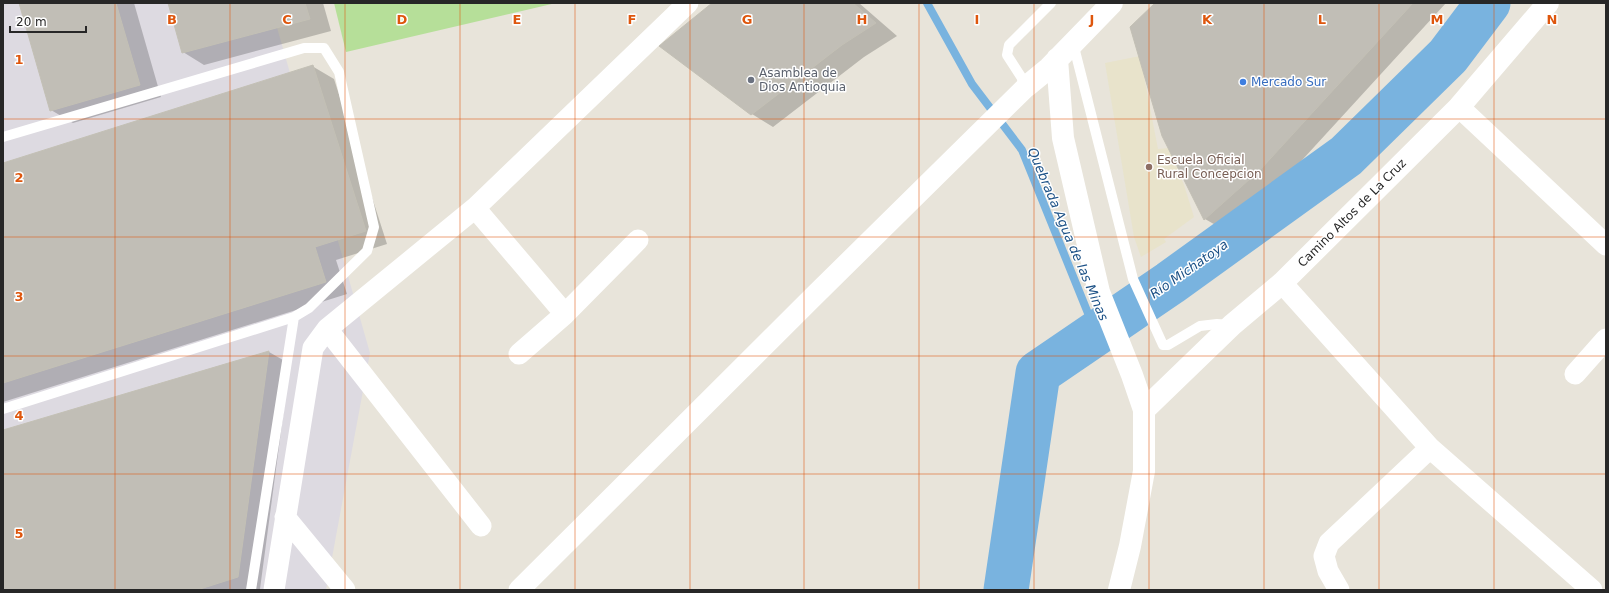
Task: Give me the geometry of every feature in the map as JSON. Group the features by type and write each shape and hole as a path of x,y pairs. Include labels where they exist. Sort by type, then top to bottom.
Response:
{"street":[{"path":"274,590 312,348 327,329 474,208 688,3"},
{"path":"519,590 813,297 1027,86 1057,59 1112,3"},
{"name":"Camino Altos de La Cruz","path":"1144,410 1232,325 1282,282 1459,107 1548,3"},
{"path":"1057,59 1062,138 1099,292 1132,375 1144,410 1144,471 1130,546 1119,590"},
{"path":"1459,107 1606,245"},
{"path":"474,208 565,314"},
{"path":"519,354 565,314 638,240"},
{"path":"1282,282 1430,448 1568,582 1592,590"},
{"path":"327,329 481,526"},
{"path":"1575,374 1606,339"},
{"path":"1339,590 1328,571 1324,556 1329,543 1430,448"},
{"path":"285,517 345,590"}],"lane":[{"path":"1027,86 1007,55 1009,45 1051,3"},
{"path":"1073,42 1133,279 1163,345 1168,345 1200,326 1217,324 1232,325"},
{"path":"3,137 304,48 324,48 339,72 374,227 367,251 309,308 294,317 3,409"},
{"path":"251,590 294,317"}],"shaded area":[{"path":"3,3 270,3 370,353 326,590 3,590"},
{"name":"Escuela Oficial Rural Concepcion","path":"1140,56 1158,149 1169,148 1184,185 1194,217 1164,239 1166,242 1141,257 1134,237 1105,63"}],"green space":[{"path":"334,3 556,3 346,52"}],"building":[{"path":"19,3 116,3 140,85 50,111"},
{"path":"168,3 305,3 310,19 182,53"},
{"name":"Asamblea de Dios Antioquia","path":"712,3 853,3 876,23 842,45 751,115 659,46"},
{"name":"Mercado Sur","path":"1155,3 1413,3 1260,170 1204,220 1162,136 1130,27"},
{"path":"313,65 366,231 315,247 326,282 3,383 3,163"},
{"path":"269,351 238,577 197,590 3,590 3,430"}],"waterway":[{"name":"Quebrada Agua de las Minas","path":"927,3 972,84 1022,150 1096,333"},
{"name":"Río Michatoya","path":"1006,590 1038,373 1170,283 1346,156 1448,56 1488,3"}],"place":[{"name":"Asamblea de Dios Antioquia","path":"751,80"},
{"name":"Mercado Sur","path":"1243,82"},
{"name":"Escuela Oficial Rural Concepcion","path":"1149,167"}]}
